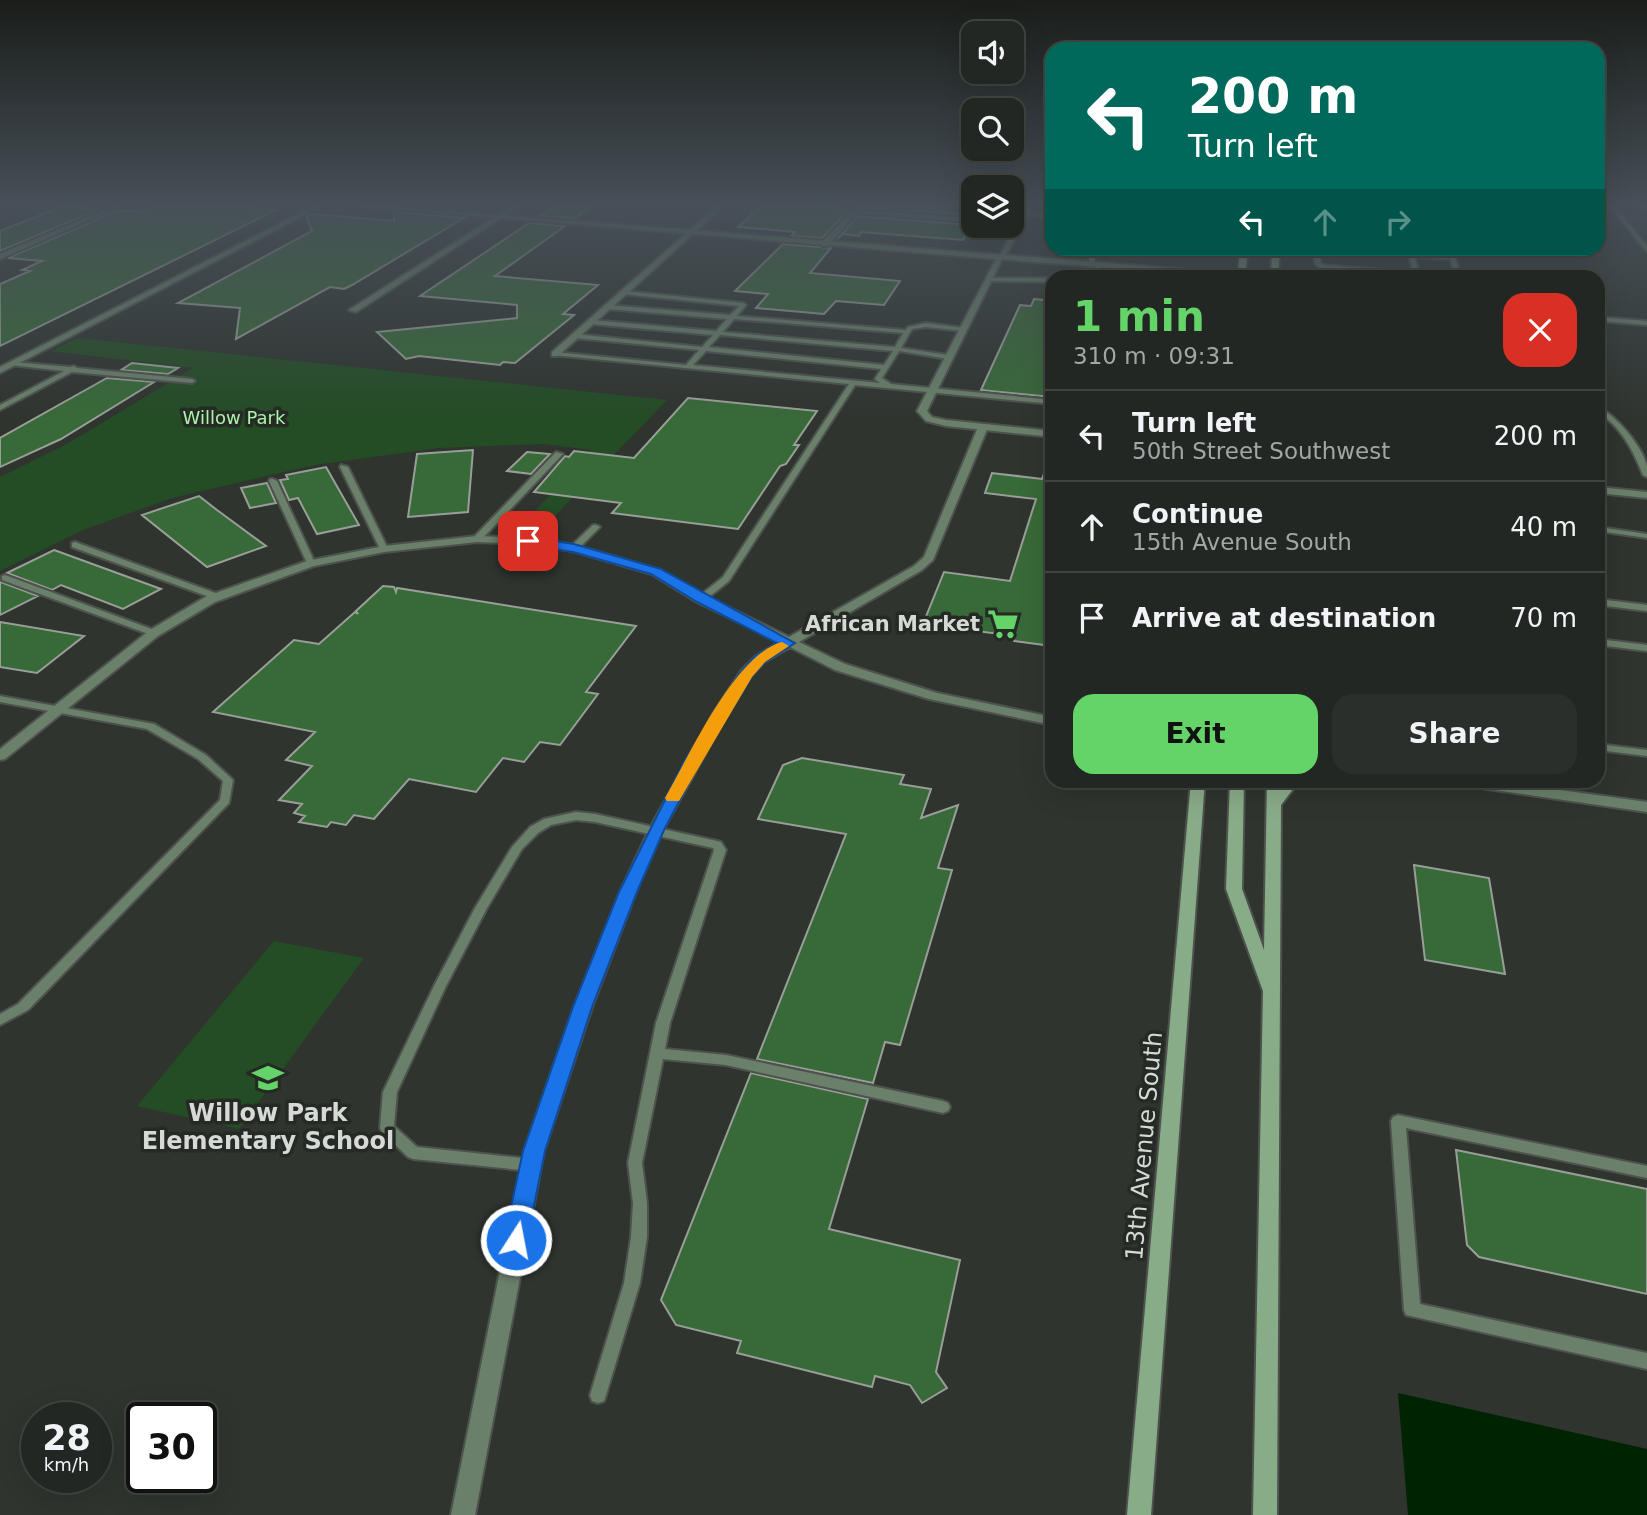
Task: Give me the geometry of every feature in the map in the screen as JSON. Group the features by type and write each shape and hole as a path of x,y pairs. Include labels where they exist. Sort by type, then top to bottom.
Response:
{"main road":[{"name":"13th Avenue South","path":"1139,1515 1197,788"},
{"path":"1237,788 1234,889 1272,998"},
{"path":"1265,1515 1275,788"},
{"path":"1274,804 1285,788"}],"street":[{"path":"0,370 183,277"},
{"path":"353,310 405,277"},
{"path":"555,354 642,277"},
{"path":"991,277 922,406 924,415 937,422 1045,433"},
{"path":"463,1515 531,1165 583,1007 628,892 656,830 692,762 746,674 760,659 918,568 929,558 983,427"},
{"path":"1605,491 1647,495"},
{"path":"0,756 154,633 218,597 311,563 384,549 477,539 528,541 574,548 656,572 702,599 840,667 958,702 1045,719"},
{"path":"1510,788 1647,807"}],"lane":[{"path":"989,280 1045,280"},
{"path":"624,293 742,304 688,367"},
{"path":"607,307 908,332"},
{"path":"1605,320 1647,323"},
{"path":"591,321 897,349 948,357"},
{"path":"890,386 877,379 910,328 926,325 963,329"},
{"path":"575,336 885,367"},
{"path":"555,354 1045,401"},
{"path":"13,363 192,381"},
{"path":"0,408 74,368"},
{"path":"702,599 726,579 853,383"},
{"path":"1605,413 1636,449 1647,475"},
{"path":"1605,418 1612,418"},
{"path":"477,539 559,454"},
{"path":"344,467 384,549"},
{"path":"272,481 311,563"},
{"path":"574,548 596,527"},
{"path":"1605,530 1647,536"},
{"path":"75,545 218,597"},
{"path":"5,578 154,633"},
{"path":"1605,603 1647,608"},
{"path":"1605,643 1647,648"},
{"path":"0,699 150,726 202,757 228,780 225,801 23,1007 0,1020"},
{"path":"1605,748 1647,753"},
{"path":"531,1165 413,1153 387,1128 390,1092 440,986 481,908 518,847 548,822 576,816 710,842 720,850 663,1023 635,1163 640,1203 639,1237 632,1283 598,1395"},
{"path":"657,1053 726,1060 943,1107"},
{"path":"1647,1172 1398,1121 1412,1310 1647,1361"}],"green space":[{"name":"Willow Park","path":"78,338 667,400 544,527 523,524 591,450 544,444 439,448 315,465 172,498 83,530 0,571 0,477 67,444 193,368 51,351"},
{"path":"274,941 364,958 239,1129 137,1106"}],"shaded area":[{"path":"1398,1393 1647,1449 1647,1515 1408,1515"}],"building":[{"path":"17,277 141,277 0,346 0,284"},
{"path":"227,277 366,277 344,289 330,287 236,339 240,308 178,303"},
{"path":"449,277 503,277 598,285 563,314 574,315 515,363 503,362 500,365 419,356 406,359 377,332 517,318 517,305 420,296"},
{"path":"750,277 852,277 900,281 884,305 836,301 824,314 756,308 768,294 735,291"},
{"path":"1034,299 1045,300 1045,396 981,390 1020,305 1031,306"},
{"path":"132,363 178,368 168,374 121,370"},
{"path":"107,378 154,382 61,439 0,467 0,438"},
{"path":"688,398 817,411 794,445 799,445 786,464 780,466 738,529 612,513 621,503 534,492 565,456 569,457 574,451 634,458"},
{"path":"473,450 468,512 408,517 417,454"},
{"path":"527,452 550,454 531,474 507,471"},
{"path":"326,467 359,525 317,534 298,498 289,500 280,480 288,479 286,475"},
{"path":"1045,471 1045,645 1014,641 1015,636 923,624 944,572 1010,581 1036,499 985,493 992,473 1042,479"},
{"path":"267,483 276,503 250,508 241,488"},
{"path":"199,496 266,546 207,567 142,515"},
{"path":"54,550 161,589 123,609 61,585 52,590 7,573"},
{"path":"1,582 38,596 0,615"},
{"path":"383,586 394,587 396,592 397,588 636,626 586,692 598,694 560,745 540,742 524,762 503,758 476,792 409,779 374,819 354,815 346,825 331,822 327,827 299,822 305,816 294,813 302,804 279,800 312,766 286,760 315,732 213,712 294,640 319,644 355,612 358,614 356,611"},
{"path":"0,622 84,636 37,673 0,667"},
{"path":"802,758 904,775 900,784 931,789 921,818 958,805 938,868 952,870 900,1045 885,1042 873,1083 757,1059 846,834 758,819 783,765"},
{"path":"1414,865 1489,878 1505,974 1425,960"},
{"path":"751,1073 868,1099 829,1229 960,1260 936,1372 947,1388 922,1403 910,1385 875,1376 872,1387 737,1353 741,1341 676,1325 661,1300"},
{"path":"1456,1150 1647,1189 1647,1294 1479,1257 1467,1245"}],"slow traffic":[{"path":"673,798 720,714 746,674 760,659 782,646"}],"place":[{"name":"African Market","path":"1003,624"},
{"name":"Willow Park Elementary School","path":"268,1078"}],"route":[{"path":"516,1240 534,1151 583,1007 628,892 656,830 692,762 746,674 760,659 788,643 656,572 574,548 528,541"}]}
